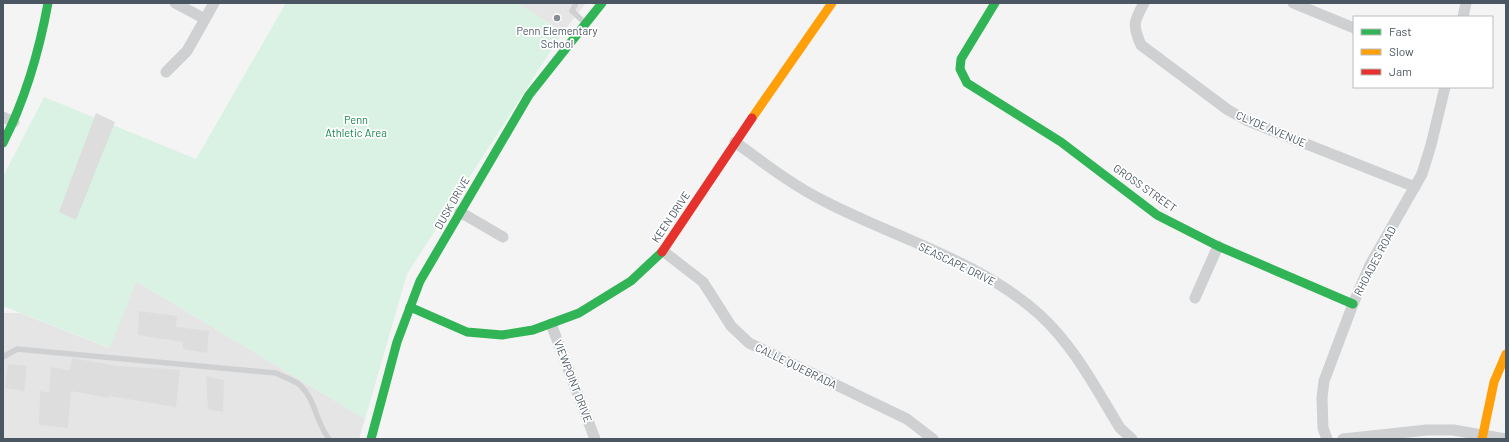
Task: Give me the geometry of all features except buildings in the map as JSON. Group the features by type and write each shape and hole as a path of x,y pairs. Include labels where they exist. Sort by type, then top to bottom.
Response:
{"street":[{"path":"3,144 14,122 42,41 48,3"},
{"path":"175,3 205,19"},
{"path":"166,72 187,51 214,3"},
{"name":"DUSK DRIVE","path":"371,439 397,342 420,282 529,95 602,3"},
{"name":"KEEN DRIVE","path":"410,307 467,332 502,335 533,330 579,313 631,281 663,251 735,142 832,3"},
{"name":"GROSS STREET","path":"995,3 961,59 960,69 967,83 1061,142 1157,215 1218,246 1352,304"},
{"name":"CLYDE AVENUE","path":"1144,3 1135,18 1134,30 1141,45 1228,110 1240,117 1415,187"},
{"path":"1293,3 1353,28"},
{"path":"1463,16 1466,3"},
{"name":"RHOADES ROAD","path":"1327,439 1323,428 1322,398 1324,381 1352,304 1370,265 1422,174 1431,145 1445,88"},
{"path":"3,117 14,122"},
{"name":"SEASCAPE DRIVE","path":"735,142 799,187 822,200 966,266 1015,295 1040,316 1065,341 1120,428 1132,439"},
{"path":"460,212 503,237"},
{"path":"1194,298 1218,246"},
{"name":"CALLE QUEBRADA","path":"663,251 703,282 731,326 749,343 907,419 933,439"},
{"name":"VIEWPOINT DRIVE","path":"551,324 595,439"},
{"path":"1482,437 1494,382 1506,354"},
{"path":"1343,439 1427,430 1453,430 1482,437 1506,439"}],"lane":[{"path":"576,3 572,10 585,23"},
{"path":"3,356 17,349 276,373 300,385 311,399 320,424 329,439"}],"shaded area":[{"name":"Penn Elementary School","path":"517,3 586,3 563,32"},
{"path":"136,281 365,419 359,439 3,439 3,313 20,313 109,348"}],"green space":[{"name":"Penn Athletic Area","path":"286,3 517,3 563,32 407,274 365,419 136,281 110,348 3,306 3,177 44,97 196,159"}],"traffic: fast":[{"path":"3,143 25,92 31,74 48,3"},
{"path":"371,439 397,342 420,281 529,95 602,3"},
{"path":"995,3 961,59 960,69 967,83 1061,142 1157,215 1218,246 1353,304"},
{"path":"410,307 467,332 502,335 533,330 579,313 631,281 662,252"}],"traffic: slow":[{"path":"752,118 832,3"},
{"path":"1482,439 1494,382 1506,354"}],"traffic: jam":[{"path":"662,252 752,118"}],"place":[{"name":"Penn Elementary School","path":"557,18"}]}
